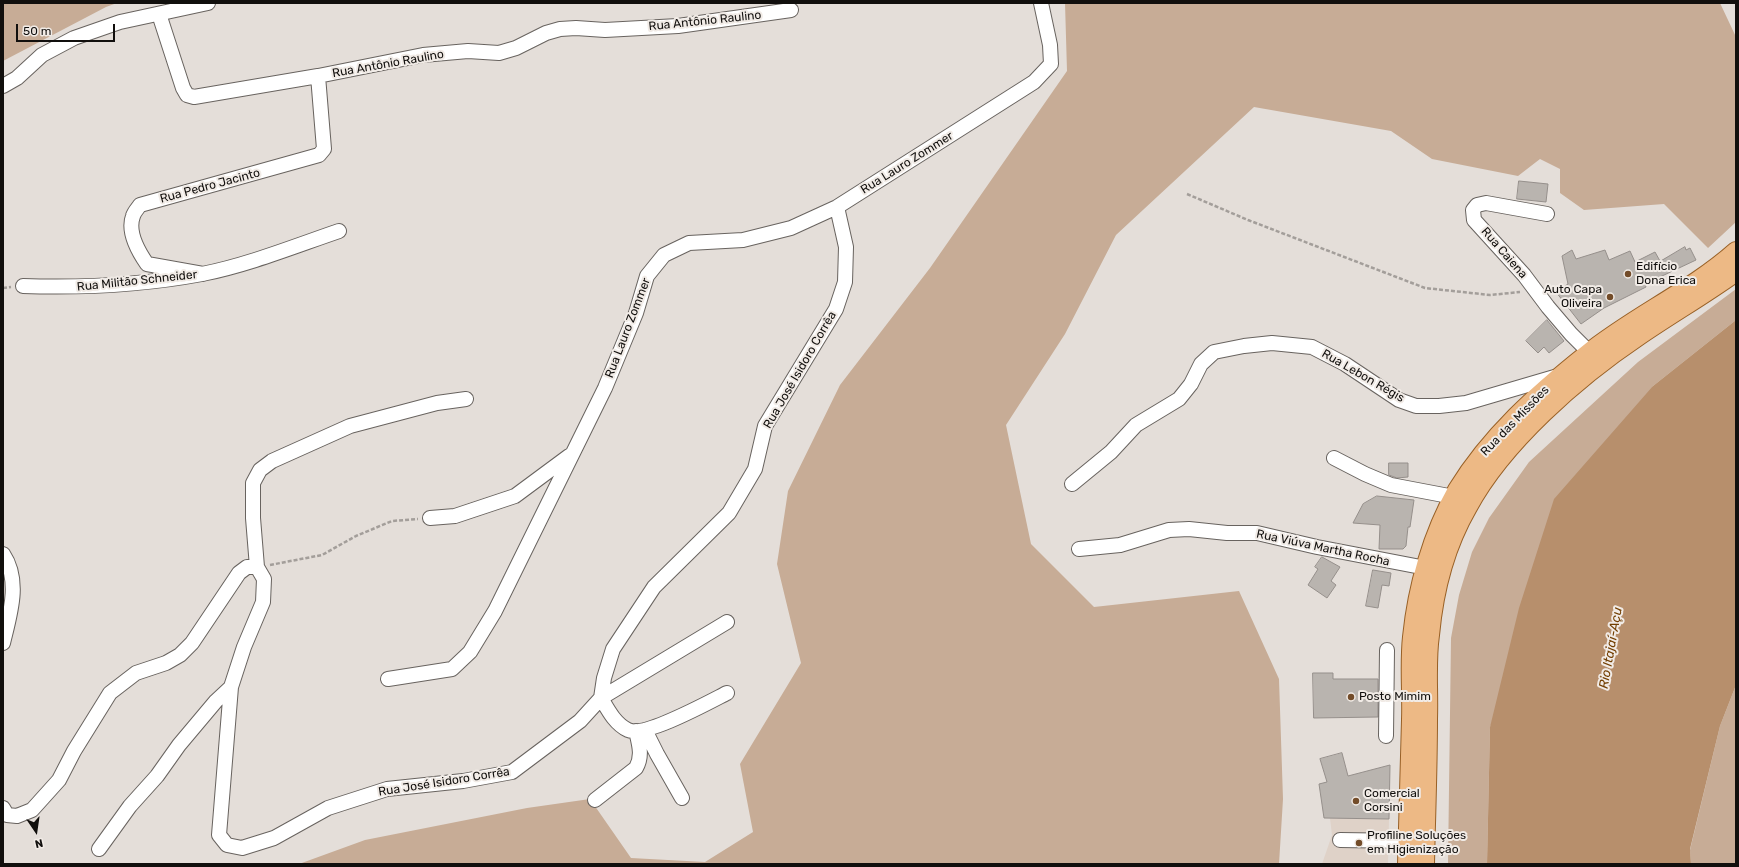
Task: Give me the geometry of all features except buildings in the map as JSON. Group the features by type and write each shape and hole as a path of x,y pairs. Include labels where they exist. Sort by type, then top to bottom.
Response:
{"main road":[{"name":"Rua das Missões","path":"1407,864 1412,638 1418,598 1426,568 1438,529 1454,497 1478,459 1494,440 1536,397 1589,352 1640,316 1714,268 1736,251"},
{"name":"Rua das Missões","path":"1425,864 1429,636 1442,571 1449,547 1467,507 1507,451 1572,388 1638,336 1736,272"}],"street":[{"path":"3,86 17,78 42,55 74,38 120,22 208,3"},
{"name":"Rua Lauro Zommer","path":"388,679 452,669 470,652 495,611 536,531 571,454 605,388 636,313 647,276 664,255 689,243 743,240 791,228 837,207 1034,82 1051,64 1050,45 1041,3"},
{"name":"Rua Antônio Raulino","path":"159,14 183,88 187,96 194,97 318,76 423,55 468,52 499,53 516,48 546,33 560,29 576,28 605,30 678,26 791,10"},
{"name":"Rua Pedro Jacinto","path":"204,274 147,264 138,250 132,227 133,216 140,205 319,155 324,149 318,76"},
{"name":"Rua Caiena","path":"1547,214 1486,203 1477,205 1473,210 1474,220 1524,275 1571,334 1589,352"},
{"name":"Rua José Isidoro Corrêa","path":"466,399 437,403 350,426 272,461 260,470 252,483 257,567 264,579 263,602 244,647 231,687 219,835 227,845 242,848 274,838 328,808 388,789 464,781 512,772 580,722 600,698 604,678 613,649 654,587 729,513 755,469 765,426 836,309 845,282 846,247 837,207"},
{"name":"Rua Militão Schneider","path":"23,286 70,288 137,283 204,274 247,262 340,231"},
{"name":"Rua Lebon Régis","path":"1072,484 1111,452 1136,425 1179,399 1191,384 1201,364 1214,352 1244,346 1272,343 1312,347 1345,364 1399,400 1416,406 1439,406 1466,403 1562,375"},
{"path":"430,518 455,516 515,496 571,454"},
{"path":"1334,458 1391,485 1454,497"},
{"name":"Rua Viúva Martha Rocha","path":"1079,549 1120,546 1169,530 1189,529 1227,533 1257,532 1324,548 1426,568"},
{"path":"3,554 12,571 13,600 3,643"},
{"path":"3,808 7,815 17,816 32,810 59,780 74,751 110,693 136,673 166,663 180,655 192,643 239,573 247,567 257,567"},
{"path":"727,622 600,698 614,720 629,731 640,731 678,717 728,693"},
{"path":"1386,736 1387,650"},
{"path":"99,849 130,806 157,776 179,745 216,701 231,687"},
{"path":"640,731 657,754 682,798"},
{"path":"595,800 636,768 640,761 640,731"},
{"path":"1340,840 1408,841"}],"path":[{"path":"1187,194 1242,218 1425,288 1490,295 1535,290"},
{"path":"257,567 322,555 356,536 392,521 430,518"}],"shaded area":[{"path":"3,3 117,3 106,7 3,61"},
{"path":"1065,3 1720,3 1736,37 1736,222 1708,248 1664,204 1584,210 1560,193 1560,169 1540,159 1518,176 1432,159 1391,131 1254,107 1116,235 1065,334 1006,425 1031,544 1094,607 1239,591 1279,679 1283,799 1279,864 299,864 365,840 527,808 590,799 631,858 705,862 753,832 740,764 801,663 777,564 788,491 840,385 930,268 1067,71"},
{"path":"1736,289 1736,320 1653,386 1490,727 1487,864 1448,864 1451,638 1459,595 1472,552 1489,518 1529,462 1638,362"},
{"path":"1736,685 1736,864 1691,864 1690,850 1720,726"},
{"name":"Profiline Soluções em Higienização","path":"1330,818 1389,819 1388,864 1322,864 1332,835"}],"water":[{"name":"Rio Itajaí-Açu","path":"1736,320 1736,685 1720,726 1690,849 1691,864 1487,864 1490,727 1519,608 1554,499 1653,386"}],"place":[{"name":"Edifício Dona Erica","path":"1628,274"},
{"name":"Auto Capa Oliveira","path":"1610,297"},
{"name":"Posto Mimim","path":"1351,697"},
{"name":"Comercial Corsini","path":"1356,801"},
{"name":"Profiline Soluções em Higienização","path":"1359,843"}]}
